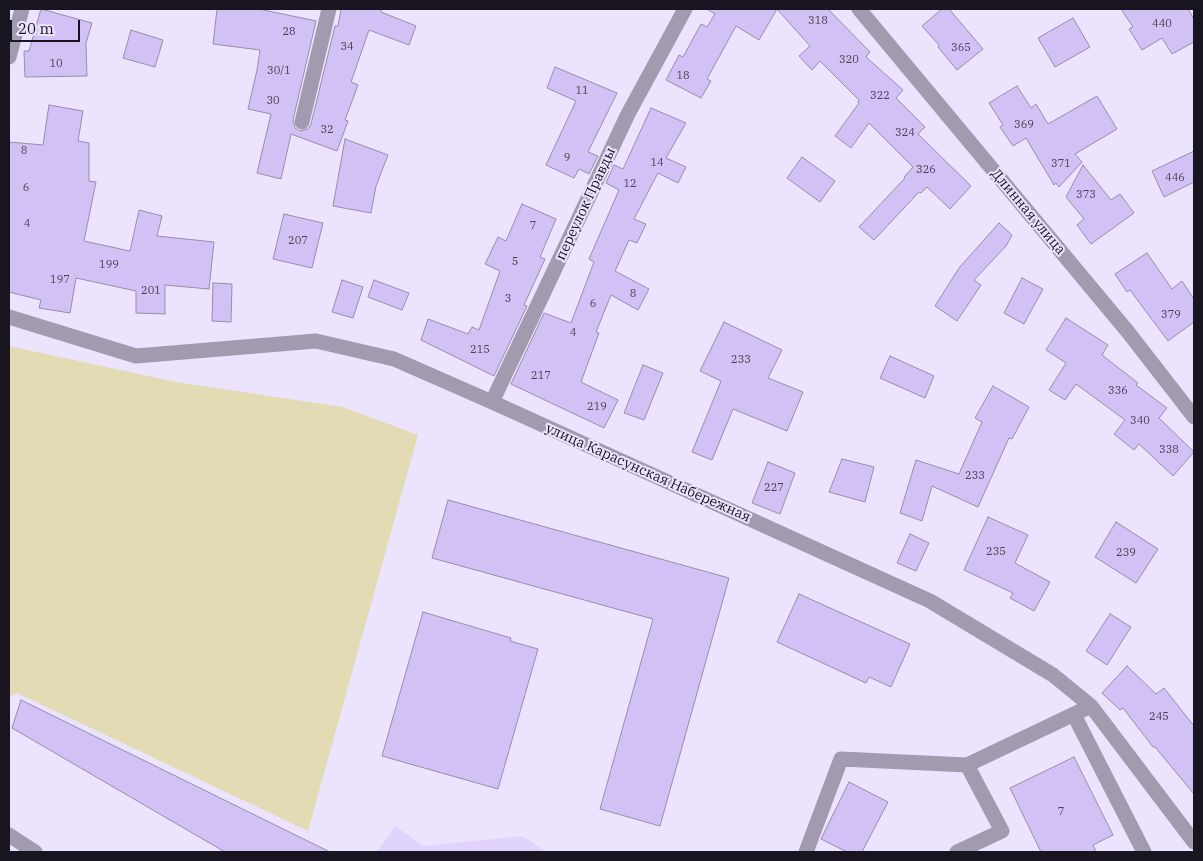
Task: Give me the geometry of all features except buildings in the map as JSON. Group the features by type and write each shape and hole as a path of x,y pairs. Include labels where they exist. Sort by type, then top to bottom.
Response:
{"street":[{"path":"9,57 22,9"},
{"path":"302,122 329,9"},
{"name":"переулок Правды","path":"492,402 628,114 685,9"},
{"name":"Длинная улица","path":"859,9 1109,310 1194,416"},
{"name":"улица Карасунская Набережная","path":"9,318 136,356 316,340 394,360 492,402 930,601 1053,675 1091,706 1194,842"},
{"path":"806,852 841,759 967,765 1091,706"},
{"path":"1074,715 1144,852"},
{"path":"957,852 1002,831 967,765"},
{"path":"9,835 35,852"}],"shaded area":[{"path":"9,346 176,382 343,407 418,435 308,831 17,693 9,697"},
{"path":"395,826 424,846 522,836 547,852 377,852"}]}
